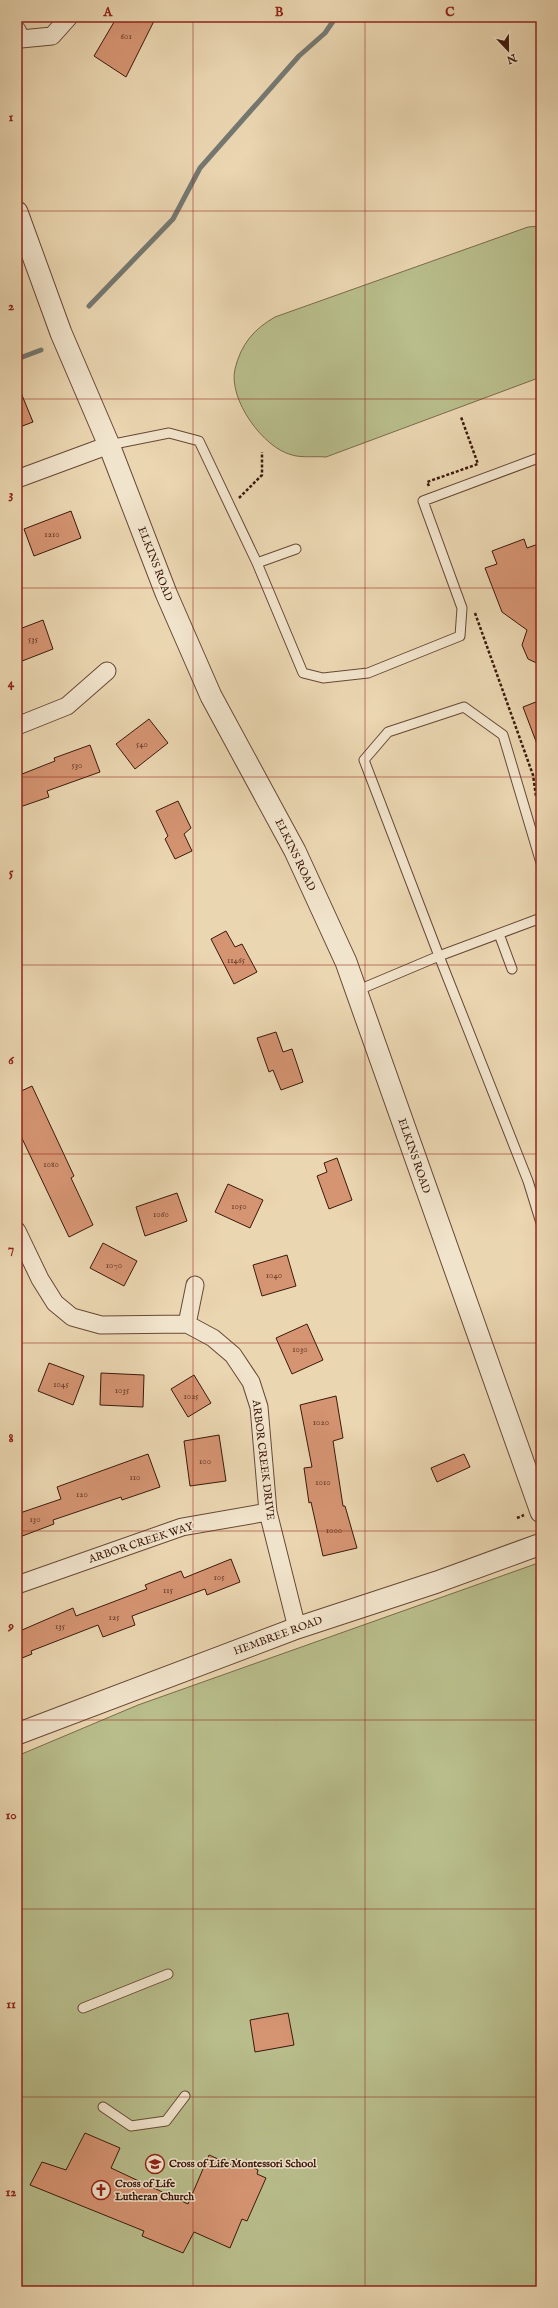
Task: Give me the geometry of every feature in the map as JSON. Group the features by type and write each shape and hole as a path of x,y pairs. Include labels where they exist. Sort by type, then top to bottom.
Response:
{"street":[{"path":"17,30 21,39 52,36 70,17"},
{"name":"ELKINS ROAD","path":"17,212 62,332 109,445 166,593 211,696 295,851 346,962 541,1512"},
{"path":"17,479 109,445"},
{"path":"17,726 67,706 107,671"},
{"name":"ARBOR CREEK DRIVE","path":"17,1231 40,1279 55,1303 72,1317 101,1325 187,1324 214,1338 233,1355 251,1382 259,1407 268,1512 297,1628"},
{"path":"187,1324 194,1285"},
{"name":"ARBOR CREEK WAY","path":"17,1585 182,1527 268,1512"},
{"name":"HEMBREE ROAD","path":"17,1734 297,1628 437,1582 541,1544"}],"lane":[{"path":"109,445 169,433 199,440 257,563 303,673 323,678 368,673 460,636 462,608 423,501 541,457"},
{"path":"257,563 296,549"},
{"path":"541,863 503,735 464,707 388,732 364,760 439,956 528,1181 541,1223"},
{"path":"356,991 439,956 541,918"},
{"path":"500,934 512,969"},
{"path":"83,2008 168,1974"},
{"path":"103,2107 130,2126 166,2121 185,2096"}],"path":[{"path":"433,497 427,482 478,464 461,418"},
{"path":"230,506 262,475 262,452"},
{"path":"474,610 533,774 536,798"}],"green space":[{"path":"541,226 541,377 326,457 296,456 281,451 259,433 250,421 242,408 237,394 234,381 235,369 241,352 249,338 267,322 275,317 528,227"},
{"path":"541,1562 541,2291 17,2291 17,1756 138,1705"}],"building":[{"path":"117,17 156,17 126,77 94,56"},
{"path":"17,383 33,422 17,428"},
{"path":"71,511 81,538 34,556 24,529"},
{"path":"524,539 527,548 541,543 541,665 528,659 522,645 527,630 502,612 485,568 497,564 492,551"},
{"path":"43,620 53,649 17,663 17,630"},
{"path":"541,700 541,752 540,752 523,707"},
{"path":"149,719 168,743 135,769 116,744"},
{"path":"90,745 100,772 47,791 49,797 17,808 17,776 55,761 54,758"},
{"path":"178,801 191,828 184,834 192,851 175,859 165,839 168,836 156,811"},
{"path":"226,931 235,947 242,944 257,972 234,984 211,939"},
{"path":"276,1032 283,1052 292,1049 303,1082 281,1090 273,1070 269,1072 257,1038"},
{"path":"32,1086 74,1176 71,1178 93,1225 69,1237 17,1128 17,1093"},
{"path":"337,1158 352,1200 329,1209 317,1176 327,1172 324,1163"},
{"path":"228,1184 263,1200 250,1228 215,1212"},
{"path":"177,1193 187,1221 145,1236 136,1207"},
{"path":"103,1243 137,1261 124,1286 90,1268"},
{"path":"287,1255 296,1286 262,1296 253,1265"},
{"path":"307,1324 323,1360 292,1374 276,1338"},
{"path":"49,1363 84,1376 73,1405 38,1391"},
{"path":"101,1373 144,1375 143,1407 100,1405"},
{"path":"194,1375 211,1403 188,1417 171,1389"},
{"path":"336,1396 343,1438 333,1441 343,1506 345,1506 357,1548 323,1556 311,1502 309,1503 304,1468 312,1467 300,1405"},
{"path":"219,1435 226,1481 190,1486 184,1441"},
{"path":"148,1454 160,1487 122,1500 121,1497 53,1520 54,1524 17,1538 17,1514 61,1499 57,1487"},
{"path":"464,1454 470,1467 437,1482 431,1468"},
{"path":"231,1559 240,1582 207,1595 205,1589 132,1616 135,1625 103,1637 98,1625 31,1651 32,1654 17,1660 17,1618 22,1630 73,1608 76,1616 147,1589 145,1585 181,1571 184,1578"},
{"path":"288,2013 294,2045 255,2052 250,2020"},
{"name":"Cross of Life Lutheran Church","path":"85,2133 120,2148 111,2168 188,2204 209,2155 232,2165 236,2159 258,2170 257,2174 266,2178 247,2221 242,2219 230,2248 194,2232 183,2253 142,2236 144,2231 30,2185 42,2162 66,2170"}],"waterway":[{"path":"89,306 173,219 200,168 299,56 325,33 336,17"},
{"path":"17,359 41,350"}],"place":[{"name":"Cross of Life Montessori School","path":"155,2164"},
{"name":"Cross of Life Lutheran Church","path":"101,2190"}]}
